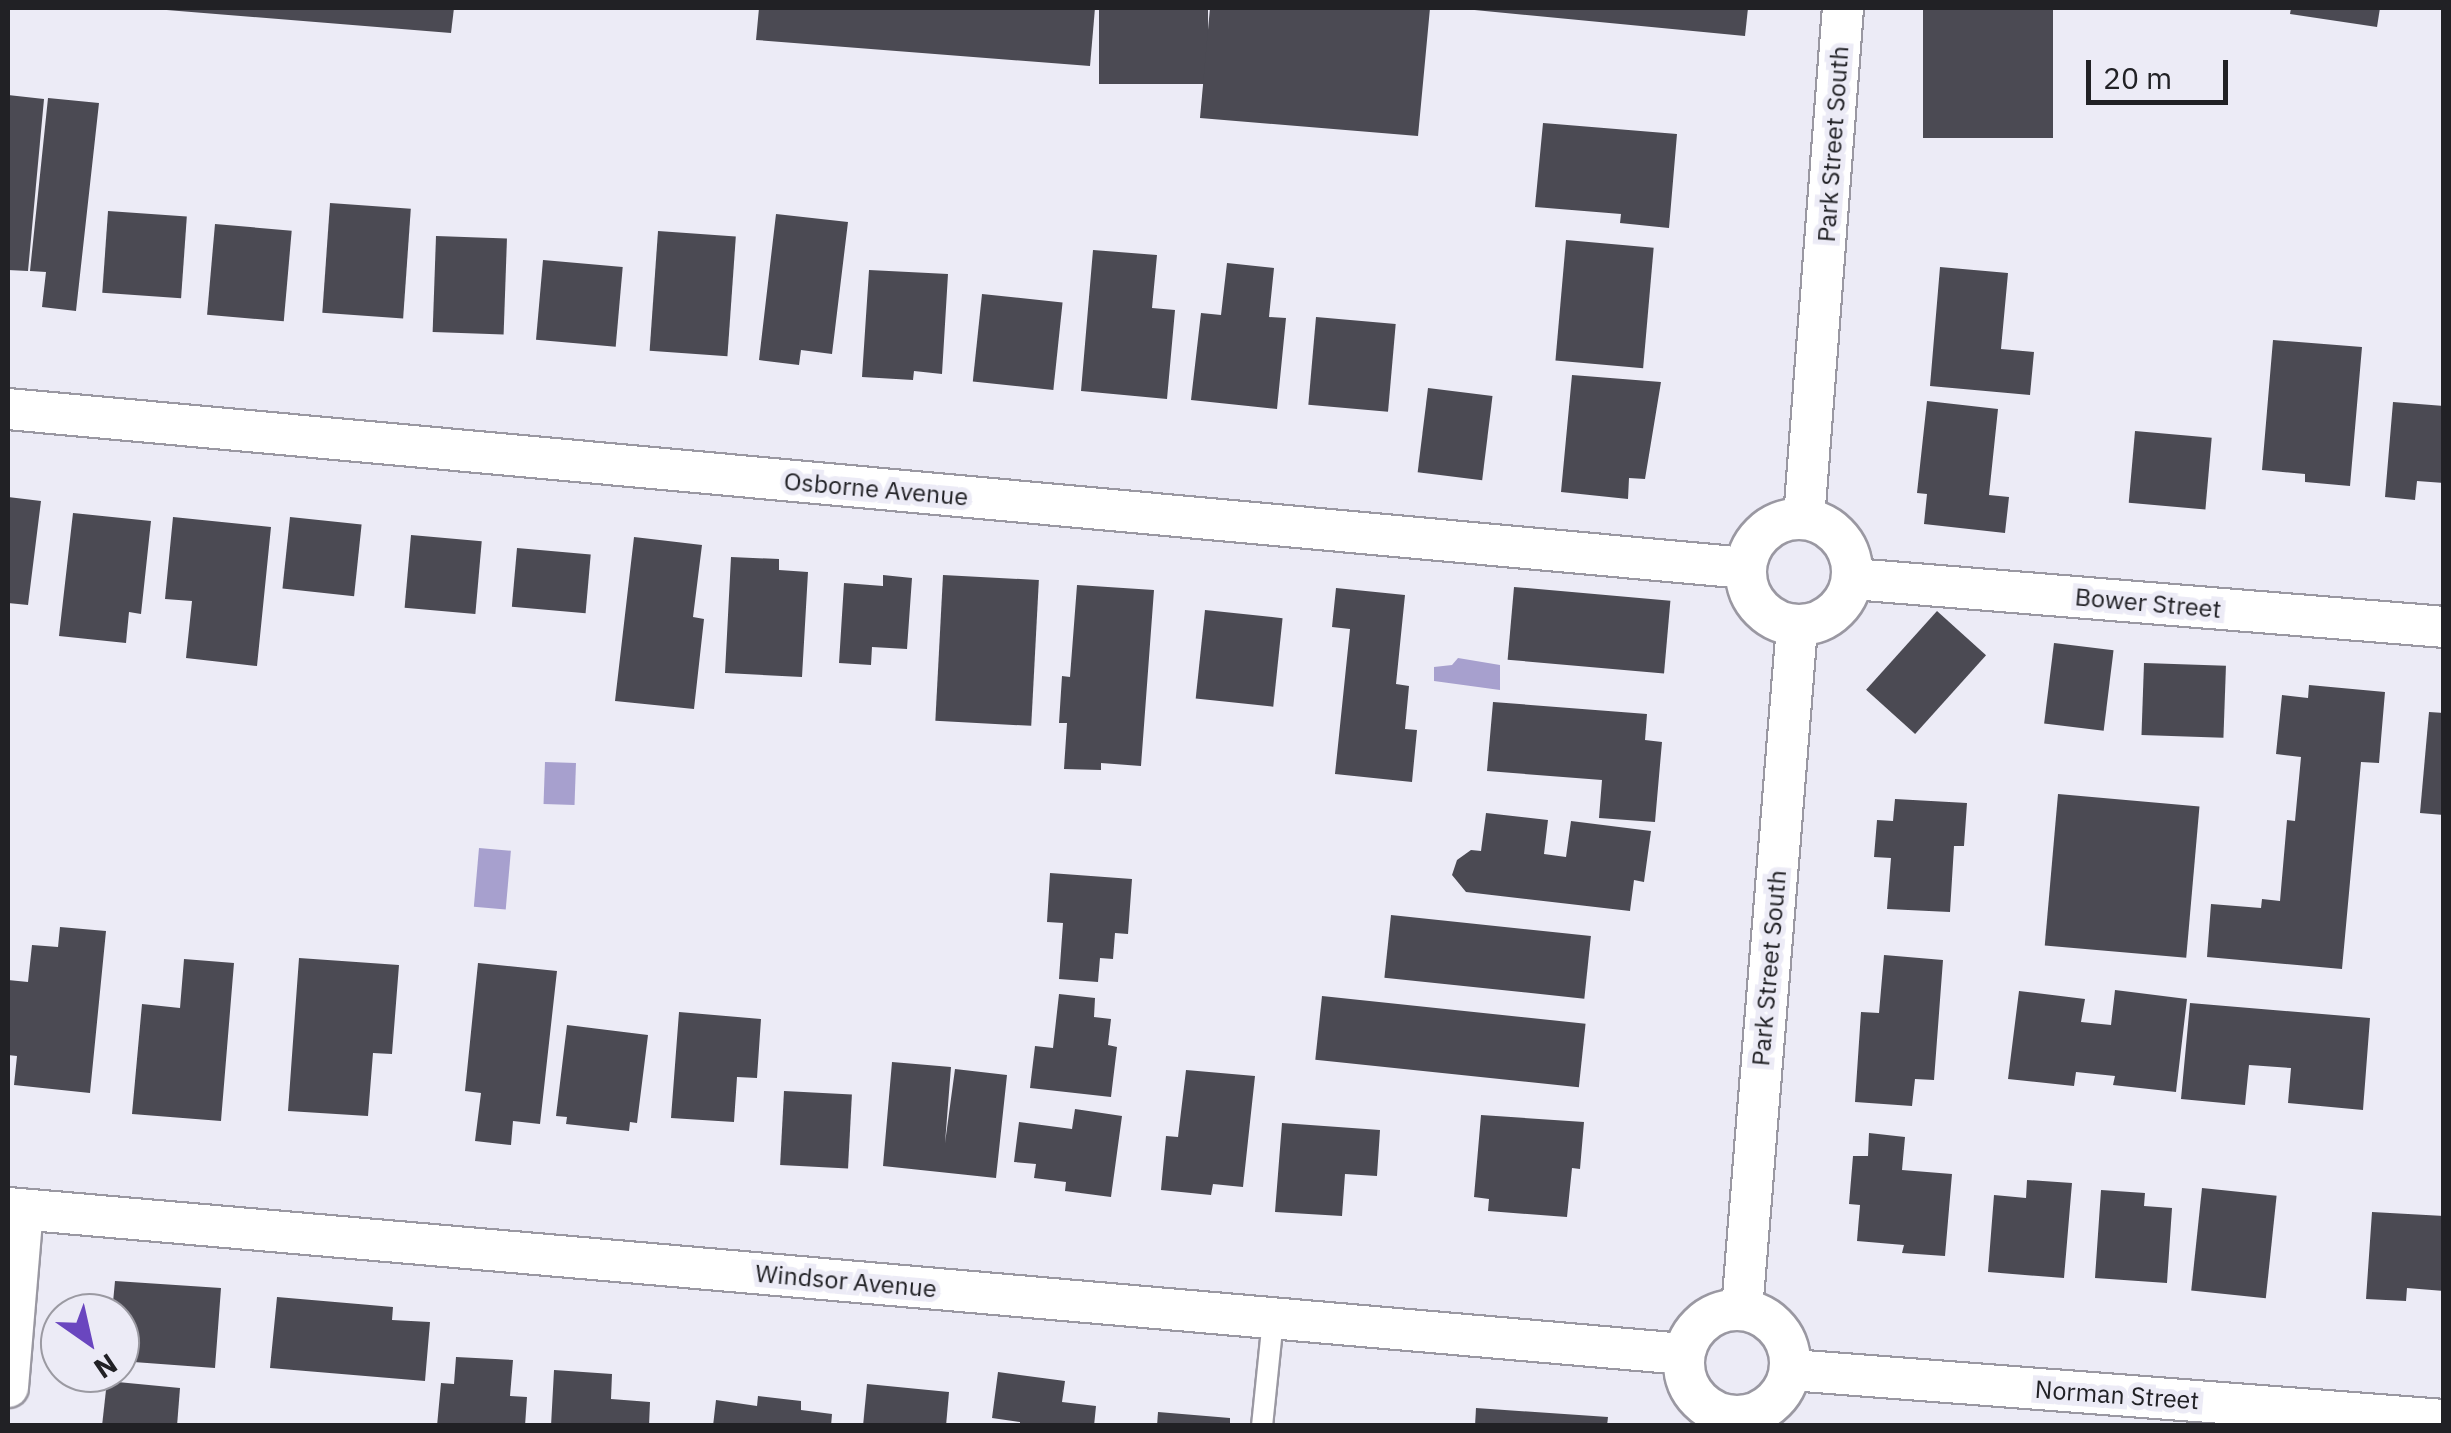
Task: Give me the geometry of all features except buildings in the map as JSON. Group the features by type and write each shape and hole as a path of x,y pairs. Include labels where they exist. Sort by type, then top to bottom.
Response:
{"street":[{"name":"Park Street South","path":"1804,519 1843,8"},
{"name":"Osborne Avenue","path":"8,409 1746,568"},
{"path":"1804,519 1838,534 1851,556 1853,579 1842,604 1818,622 1797,626 1773,620 1754,602 1746,568 1753,544 1768,527 1804,519"},
{"name":"Bower Street","path":"1853,579 2444,627"},
{"name":"Park Street South","path":"1742,1310 1797,626"},
{"path":"8,1387 15,1209"},
{"name":"Windsor Avenue","path":"15,1209 1684,1354"},
{"path":"1742,1310 1776,1325 1789,1347 1791,1370 1781,1396 1756,1414 1734,1421 1711,1410 1692,1393 1684,1354 1692,1335 1707,1319 1742,1310"},
{"name":"Norman Street","path":"1791,1370 2444,1420"}],"lane":[{"path":"1262,1426 1273,1319"}],"shaded area":[{"path":"1458,658 1500,665 1500,690 1434,681 1434,667 1452,665"},
{"path":"545,762 576,763 575,805 544,804"},
{"path":"479,848 511,851 506,910 474,907"}]}
